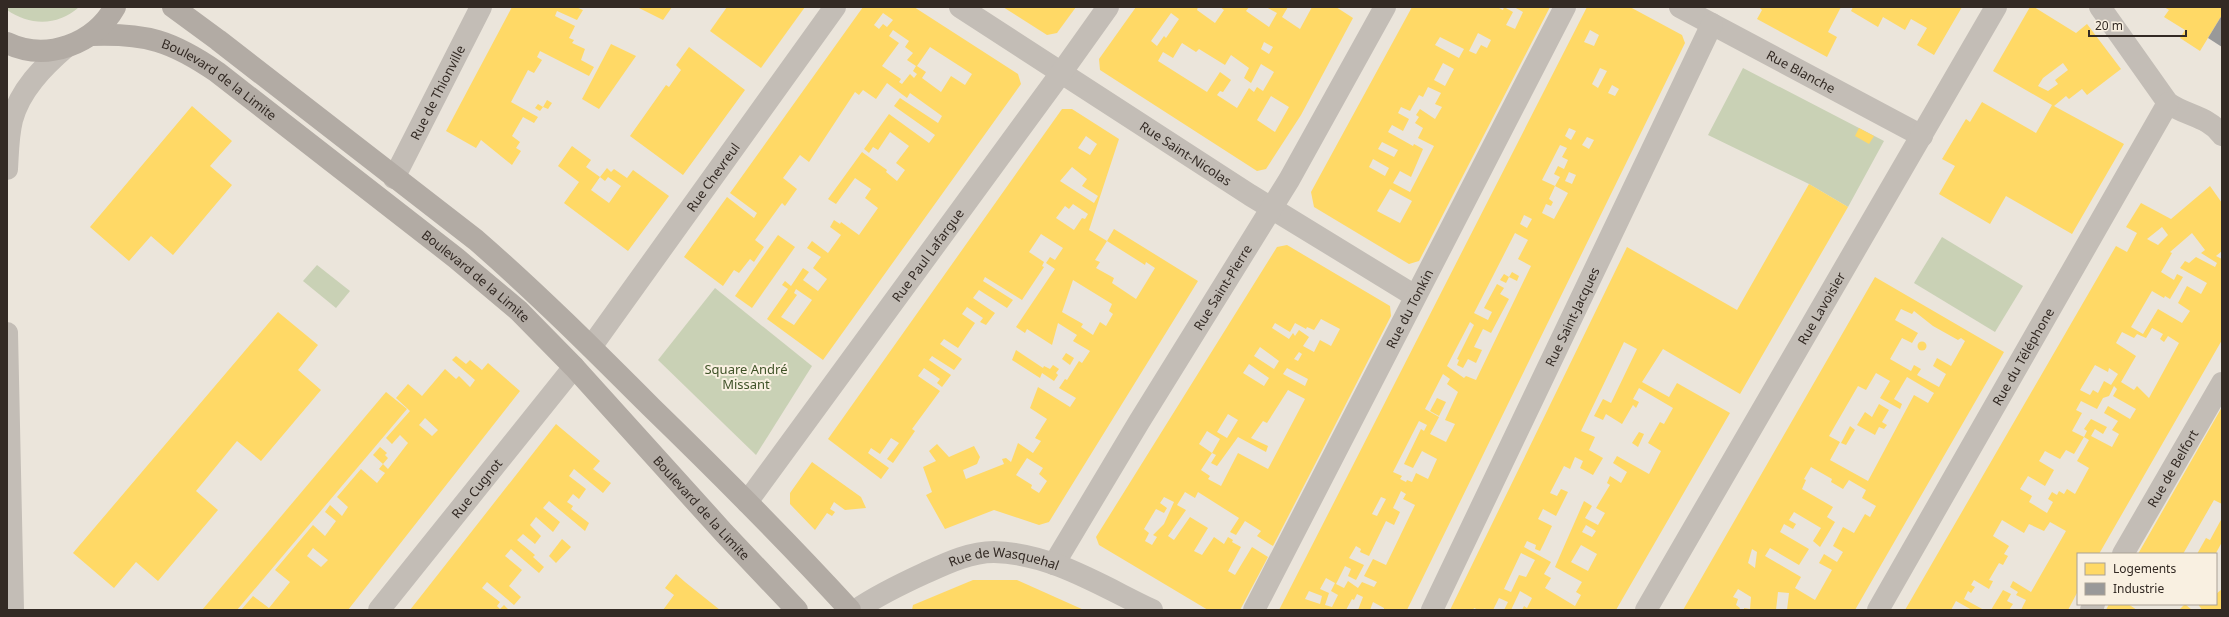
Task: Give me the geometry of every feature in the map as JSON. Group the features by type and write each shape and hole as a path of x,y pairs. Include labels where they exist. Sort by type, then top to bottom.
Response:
{"main road":[{"path":"7,43 32,50 55,50 66,47 91,35 105,21 115,7"},
{"name":"Boulevard de la Limite","path":"172,7 218,40 510,270 591,347 747,502 850,610"},
{"name":"Boulevard de la Limite","path":"91,35 128,35 155,39 178,48 217,72 495,290 519,311 574,367 724,533 797,610"}],"street":[{"name":"Rue de Thionville","path":"394,178 481,7"},
{"name":"Rue Chevreul","path":"591,347 835,7"},
{"name":"Rue Saint-Nicolas","path":"960,7 1272,208 1415,296"},
{"name":"Rue Paul Lafargue","path":"747,502 1108,7"},
{"name":"Rue Saint-Pierre","path":"1054,564 1139,422 1272,208 1385,7"},
{"name":"Rue du Tonkin","path":"1254,610 1565,7"},
{"name":"Rue Blanche","path":"1680,7 1922,136"},
{"name":"Rue Lavoisier","path":"1646,610 1996,7"},
{"path":"2100,7 2168,103 2179,111 2220,124"},
{"name":"Rue Saint-Jacques","path":"1432,610 1712,24"},
{"path":"7,169 9,132 16,107 38,74 66,47"},
{"name":"Rue du Téléphone","path":"1878,610 2168,103"},
{"path":"7,333 13,610"},
{"name":"Rue Cugnot","path":"379,610 574,367"},
{"name":"Rue de Belfort","path":"2124,553 2222,382"},
{"name":"Rue de Wasquehal","path":"856,610 898,585 939,567 970,556 993,552 1024,555 1054,564 1152,610"}],"green space":[{"path":"7,7 79,7 62,18 44,22 25,19 7,10"},
{"path":"1743,68 1884,141 1848,207 1809,184 1708,135"},
{"path":"1942,237 2023,286 1995,332 1914,283"},
{"path":"317,265 350,291 336,308 303,281"},
{"name":"Square André Missant","path":"715,288 812,366 756,455 658,360"}],"building: Logements":[{"path":"512,7 576,7 583,10 577,20 557,11 555,16 575,26 569,38 574,40 572,43 585,49 581,60 594,67 589,76 540,51 537,57 542,60 534,73 528,70 511,102 538,117 534,123 523,117 512,136 520,142 516,148 521,151 512,165 481,140 476,148 446,131"},
{"path":"637,7 672,7 663,20"},
{"path":"727,7 805,7 761,68 710,31"},
{"path":"863,7 914,7 1018,74 1021,84 823,360 767,319 788,289 782,285 785,281 791,286 803,268 809,272 803,280 818,291 827,279 813,268 821,257 807,248 812,241 828,253 841,235 830,227 834,220 840,224 841,222 859,235 878,208 865,198 871,189 855,178 836,204 828,199 862,152 887,170 886,172 897,181 905,170 896,163 909,146 890,132 878,150 873,147 869,153 864,149 889,114 929,143 935,135 894,106 900,98 938,123 942,116 910,93 907,98 887,83 876,99 863,90 859,95 855,92 809,162 800,155 783,178 797,189 785,206 782,203 755,240 764,247 754,262 750,259 739,273 734,270 723,286 684,257 727,197 754,218 757,213 730,193","holes":["883,13 893,20 887,27 883,24 879,29 874,25","893,30 909,41 905,47 913,53 907,60 916,66 913,71 917,74 914,78 910,74 902,84 899,82 901,79 882,66 899,43 889,36","930,47 972,74 965,85 951,76 941,92 922,78 926,72 917,66","796,289 812,300 794,325 781,317 797,295 794,293"]},
{"path":"1003,7 1076,7 1057,33 1047,35"},
{"path":"1136,7 1198,7 1197,10 1215,23 1224,10 1220,7 1249,7 1246,11 1269,27 1277,13 1266,7 1288,7 1282,17 1300,29 1312,7 1336,7 1353,18 1301,115 1266,169 1257,171 1100,70 1099,59","holes":["1171,13 1179,19 1166,38 1164,36 1157,46 1151,41","1264,42 1273,47 1269,54 1261,49","1182,43 1196,52 1199,49 1225,65 1231,55 1249,68 1244,78 1251,83 1261,64 1274,72 1263,91 1257,87 1254,92 1249,88 1237,108 1217,95 1220,91 1223,92 1231,80 1220,72 1207,92 1158,61 1163,52 1173,58","1271,96 1289,107 1275,132 1257,120"]},
{"path":"1412,7 1497,7 1503,10 1504,7 1513,12 1506,25 1515,29 1523,12 1514,7 1550,7 1419,261 1409,264 1314,207 1311,192","holes":["1478,33 1491,40 1487,48 1481,45 1476,54 1469,51","1440,37 1464,49 1459,58 1435,45","1443,63 1454,69 1445,86 1434,80","1428,87 1441,93 1435,104 1442,107 1435,119 1420,109 1416,115 1419,117 1415,123 1423,128 1418,138 1434,146 1410,192 1393,183 1400,171 1411,177 1423,149 1414,144 1413,146 1388,132 1392,125 1403,131 1409,119 1398,113 1401,107 1410,111 1419,95 1423,97","1382,142 1398,150 1394,157 1378,149","1373,159 1389,168 1385,176 1369,167","1390,189 1412,201 1400,223 1377,211"]},
{"path":"1587,7 1630,7 1682,35 1685,43 1407,610 1384,610 1384,608 1373,602 1370,610 1358,610 1363,597 1357,594 1354,600 1352,599 1346,610 1279,610","holes":["1590,30 1599,35 1594,46 1584,42","1600,68 1607,71 1598,88 1592,84","1612,85 1619,89 1615,96 1608,93","1569,128 1576,131 1571,140 1565,136","1587,137 1594,140 1589,149 1582,145","1560,145 1567,148 1562,157 1568,160 1564,169 1558,166 1554,174 1560,177 1555,186 1542,180","1569,172 1576,175 1572,184 1565,181","1555,186 1568,193 1554,219 1542,213 1546,204 1551,206 1553,202 1549,199","1524,215 1532,219 1527,228 1520,224","1515,233 1528,240 1518,259 1531,266 1476,380 1466,376 1464,378 1447,366 1470,322 1474,325 1457,359 1459,360 1457,365 1463,368 1468,359 1476,363 1482,350 1474,347 1483,329 1491,333 1509,299 1500,294 1504,288 1497,284 1484,308 1492,312 1488,320 1474,313","1443,374 1450,379 1447,384 1458,392 1445,420 1455,424 1446,442 1430,434 1439,417 1425,409","1419,421 1427,425 1424,431 1421,429 1404,464 1413,468 1422,451 1437,459 1428,479 1416,473 1412,482 1407,480 1406,482 1400,479 1402,476 1393,472","1401,491 1406,494 1403,499 1415,505 1386,565 1373,559 1364,576 1377,582 1374,587 1362,582 1358,588 1348,581 1344,588 1336,584 1345,566 1351,569 1348,576 1356,580 1364,565 1349,558 1356,546 1361,549 1360,552 1369,556 1386,521 1394,525 1400,512 1393,508","1381,497 1386,499 1377,516 1372,514","1326,578 1335,583 1331,591 1338,595 1332,607 1325,605 1329,593 1320,589","1309,591 1322,596 1320,604 1305,599"]},
{"path":"1759,7 1841,7 1828,32 1837,37 1827,57 1757,19 1762,10"},
{"path":"1853,7 1962,7 1934,55 1917,45 1927,28 1911,19 1905,30 1883,17 1878,27 1851,11"},
{"path":"2030,7 2034,7 2076,33 2087,24 2121,69 2087,95 2082,89 2069,99 2066,96 2054,106 2124,144 2072,234 2006,196 1990,224 1939,194 1955,166 1942,159 1966,119 1970,122 1982,102 2036,133 2052,105 1993,71","holes":["2063,63 2068,70 2055,80 2058,84 2048,91 2038,86 2043,78"]},
{"path":"2164,7 2222,7 2222,15 2200,51 2180,38 2185,30 2164,17 2169,10"},
{"path":"611,44 636,56 599,109 582,99"},
{"path":"689,47 745,90 683,175 630,136 666,85 669,87 681,70 676,65"},
{"path":"547,100 552,103 548,109 543,107"},
{"path":"538,104 543,107 540,111 535,108"},
{"path":"192,106 232,141 210,166 232,185 173,255 151,236 129,261 90,227"},
{"path":"1062,109 1072,109 1119,139 1089,230 1107,241 1114,229 1198,281 1049,522 1039,525 994,510 945,529 926,495 932,492 923,467 936,461 929,451 937,444 949,457 974,446 980,457 977,464 963,470 966,479 1004,464 1002,459 1006,458 1011,462 1018,443 1033,453 1041,441 1035,438 1047,419 1030,408 1038,387 1070,407 1076,398 1059,388 1065,379 1067,380 1079,361 1082,363 1090,351 1073,341 1077,335 1058,323 1052,345 1027,329 1025,333 1016,327 1055,269 1046,263 1050,257 1055,260 1063,248 1041,234 1029,252 1044,262 1042,266 1044,267 1022,300 985,277 983,281 1013,300 1007,308 979,290 973,298 995,313 986,325 980,322 983,318 967,307 962,314 975,323 958,348 944,339 940,344 962,359 954,370 932,356 929,360 951,375 942,387 937,383 940,379 924,368 918,376 940,391 912,429 915,431 893,463 887,459 899,443 891,438 880,454 871,448 868,453 889,468 881,479 828,439","holes":["1086,136 1097,144 1090,155 1078,148","1072,167 1087,179 1082,186 1098,196 1094,203 1060,181","1073,204 1088,214 1085,219 1082,218 1074,230 1056,218 1065,206 1069,209","1107,241 1145,265 1146,262 1155,268 1136,299 1112,283 1114,278 1096,268 1100,262 1095,260","1073,280 1112,304 1109,311 1113,314 1106,326 1100,322 1093,335 1081,327 1083,324 1062,312","1027,458 1043,468 1039,474 1047,481 1039,493 1031,488 1032,485 1016,475"]},
{"path":"1859,128 1874,136 1869,144 1855,136"},
{"path":"572,146 591,160 586,167 600,177 607,168 611,172 614,169 627,178 633,170 669,196 628,251 564,203 579,182 558,166","holes":["600,177 605,181 608,177 621,186 609,203 591,190"]},
{"path":"1809,184 1848,207 1740,394 1663,349 1642,382 1669,397 1677,383 1730,413 1616,610 1522,610 1524,606 1527,608 1532,598 1520,591 1511,610 1504,610 1508,602 1499,598 1493,610 1479,610 1474,608 1473,610 1450,610 1627,247 1737,310","holes":["1624,342 1637,349 1611,403 1603,399 1594,416 1603,420 1606,414 1622,424 1633,405 1636,408 1639,402 1633,399 1639,388 1673,408 1664,424 1660,422 1648,443 1661,451 1649,474 1617,456 1613,463 1627,472 1621,483 1610,476 1607,483 1610,485 1596,508 1605,513 1598,525 1585,518 1592,506 1584,501 1555,567 1582,582 1576,592 1581,595 1575,606 1545,588 1551,578 1544,574 1551,562 1524,547 1527,541 1536,545 1535,549 1540,551 1544,543 1552,526 1538,519 1543,509 1556,516 1568,492 1561,489 1557,496 1550,493 1564,466 1570,469 1575,457 1583,461 1580,468 1593,475 1603,458 1589,450 1595,437 1581,431","1586,525 1596,531 1592,537 1582,532","1581,545 1597,554 1588,571 1571,562","1521,553 1535,560 1526,577 1519,575 1511,592 1504,589"]},
{"path":"2210,186 2222,203 2222,251 2216,256 2222,259 2222,340 2100,553 2077,553 2077,593 2068,610 2021,610 2026,600 2016,595 2018,592 2010,587 2013,581 2031,592 2066,531 2050,522 2044,531 2029,524 2024,533 2002,520 1993,536 2009,546 2004,554 2008,556 2003,565 1999,563 1989,580 1993,581 1989,589 1974,580 1971,585 1975,587 1971,593 1968,591 1964,599 1984,610 1972,610 1956,601 1951,610 1905,610 2116,246 2127,252 2137,233 2126,227 2141,203 2171,219","holes":["2162,227 2168,235 2158,245 2147,239","2192,233 2205,250 2201,253 2217,263 2215,267 2196,257 2189,263 2185,261 2180,268 2207,283 2201,294 2187,286 2178,303 2190,311 2182,323 2158,309 2143,334 2131,327 2152,291 2164,298 2165,296 2170,299 2183,277 2177,274 2174,280 2161,272 2172,253 2170,252","2152,328 2163,334 2160,339 2164,342 2168,336 2179,343 2149,398 2137,386 2134,390 2121,382 2136,356 2116,343 2122,332 2134,338 2137,334 2146,338","2095,365 2108,372 2109,368 2118,374 2111,385 2104,381 2098,393 2093,390 2090,395 2080,390","2114,386 2117,389 2113,396 2136,409 2130,419 2108,406 2104,413 2118,421 2112,430 2119,434 2112,447 2091,436 2095,429 2103,434 2107,427 2091,419 2084,429 2087,431 2084,437 2072,431 2082,413 2076,410 2081,401 2097,409 2103,398 2109,396","2084,437 2089,440 2077,461 2089,468 2075,494 2067,489 2064,494 2059,491 2057,495 2052,492 2048,499 2053,502 2047,513 2029,502 2032,496 2020,489 2028,476 2045,486 2054,470 2039,461 2045,451 2060,459 2066,450 2074,454"]},
{"path":"778,235 795,247 752,308 735,296"},
{"path":"1287,245 1390,306 1391,316 1273,546 1257,536 1261,531 1245,521 1236,535 1230,532 1239,518 1198,492 1195,498 1185,492 1177,505 1186,510 1168,536 1174,540 1190,517 1208,528 1194,551 1202,555 1214,537 1224,544 1228,537 1233,540 1232,542 1241,547 1228,571 1235,575 1252,547 1268,557 1240,610 1208,610 1099,545 1096,537 1277,247","holes":["1321,319 1340,329 1331,346 1320,340 1314,352 1303,346 1309,337 1299,330 1295,336 1293,333 1289,339 1272,328 1275,323 1290,332 1295,323 1306,329 1307,327 1314,330","1260,347 1279,361 1274,369 1254,356","1299,352 1302,354 1298,361 1294,359","1249,364 1269,378 1264,386 1243,373","1287,368 1308,379 1305,386 1283,374","1288,390 1305,399 1268,469 1238,453 1221,486 1208,479 1210,476 1201,470 1212,453 1216,455 1211,463 1217,466 1238,437 1266,452 1268,446 1251,438 1263,421 1267,423","1228,414 1238,420 1227,438 1217,432","1207,431 1220,439 1212,453 1199,444","1164,497 1174,502 1164,524 1153,535 1157,537 1152,545 1145,541 1149,533 1144,529 1156,509 1164,513 1167,508 1160,503"]},
{"path":"1512,272 1519,276 1517,281 1509,277"},
{"path":"1504,274 1509,277 1506,283 1500,280"},
{"path":"1875,277 2004,352 1855,610 1787,610 1789,593 1778,592 1776,610 1744,610 1744,608 1750,609 1751,597 1738,589 1733,597 1738,599 1736,605 1740,608 1739,610 1683,610","holes":["1901,309 1912,314 1914,311 1933,326 1958,340 1961,338 1965,341 1951,366 1937,358 1933,366 1946,374 1939,387 1917,375 1921,369 1914,365 1911,371 1890,359 1902,338 1912,343 1918,333 1895,320","1876,373 1890,381 1880,398 1900,409 1902,404 1894,399 1907,377 1934,393 1928,403 1914,395 1868,481 1830,460 1840,442 1829,436 1858,386 1866,390","1811,467 1832,479 1831,482 1843,489 1849,480 1866,490 1862,498 1876,506 1870,517 1865,514 1854,533 1843,527 1833,546 1843,552 1837,562 1824,554 1819,563 1832,570 1815,600 1795,588 1801,577 1765,556 1770,548 1799,565 1809,549 1780,532 1784,524 1793,529 1796,524 1789,520 1794,512 1821,528 1813,541 1820,547 1835,522 1827,517 1833,507 1802,489 1806,480 1804,479","1752,549 1757,552 1755,568 1748,563"]},
{"path":"278,312 318,345 298,370 321,390 261,461 237,441 196,491 218,510 158,581 136,562 114,588 73,553"},
{"path":"1920,342 1924,342 1926,346 1924,350 1920,350 1918,348 1918,344"},
{"path":"1016,350 1043,368 1044,366 1050,369 1053,365 1059,369 1056,373 1058,375 1054,381 1042,373 1040,378 1012,360"},
{"path":"1066,353 1074,358 1070,365 1062,359"},
{"path":"456,356 466,364 470,360 482,370 488,363 520,391 348,610 241,610 253,596 269,608 290,582 275,570 313,525 325,536 336,521 325,512 330,505 342,516 348,507 337,497 361,469 377,483 385,473 379,469 383,464 388,469 408,443 400,435 392,444 386,438 410,411 396,398 408,384 422,396 445,369 456,379 459,376 470,387 475,380 452,360","holes":["425,418 438,430 432,436 419,425","313,548 328,560 321,567 307,556"]},
{"path":"386,392 407,409 237,610 202,610"},
{"path":"1437,398 1446,402 1439,416 1430,411"},
{"path":"1879,404 1889,410 1882,422 1887,425 1884,429 1879,427 1875,435 1857,425 1865,412 1872,417"},
{"path":"2222,407 2222,504 2214,500 2184,553 2139,553"},
{"path":"556,424 600,461 593,469 611,483 603,493 574,469 569,476 586,489 579,499 573,494 567,502 573,506 571,509 589,523 585,531 549,501 543,508 560,522 553,532 536,517 530,525 541,536 535,544 523,534 517,540 535,555 533,557 544,567 539,573 511,549 505,556 522,570 509,586 521,597 514,605 487,582 482,588 500,602 497,606 500,609 504,605 509,610 410,610"},
{"path":"1850,426 1855,430 1846,445 1841,443"},
{"path":"1639,432 1644,434 1638,447 1632,443"},
{"path":"380,447 387,453 385,455 388,458 383,464 373,455"},
{"path":"812,462 861,497 866,508 845,510 834,502 830,509 835,512 832,516 827,513 815,530 790,504 790,493"},
{"path":"2222,518 2222,542 2216,553 2198,553 2206,538 2210,540"},
{"path":"562,539 571,547 556,563 549,556"},
{"path":"676,574 720,610 663,610 674,595 665,588"},
{"path":"973,580 1017,580 1084,610 912,610 913,605"},
{"path":"2222,589 2222,610 2202,610 2199,605 2217,605 2217,593"},
{"path":"2003,590 2011,594 2007,601 2013,604 2009,610 1991,610"},
{"path":"2108,605 2130,605 2137,610 2106,610"},
{"path":"2184,605 2186,605 2192,610 2179,610"}],"building: Industrie":[{"path":"2222,15 2222,47 2208,38"}]}
